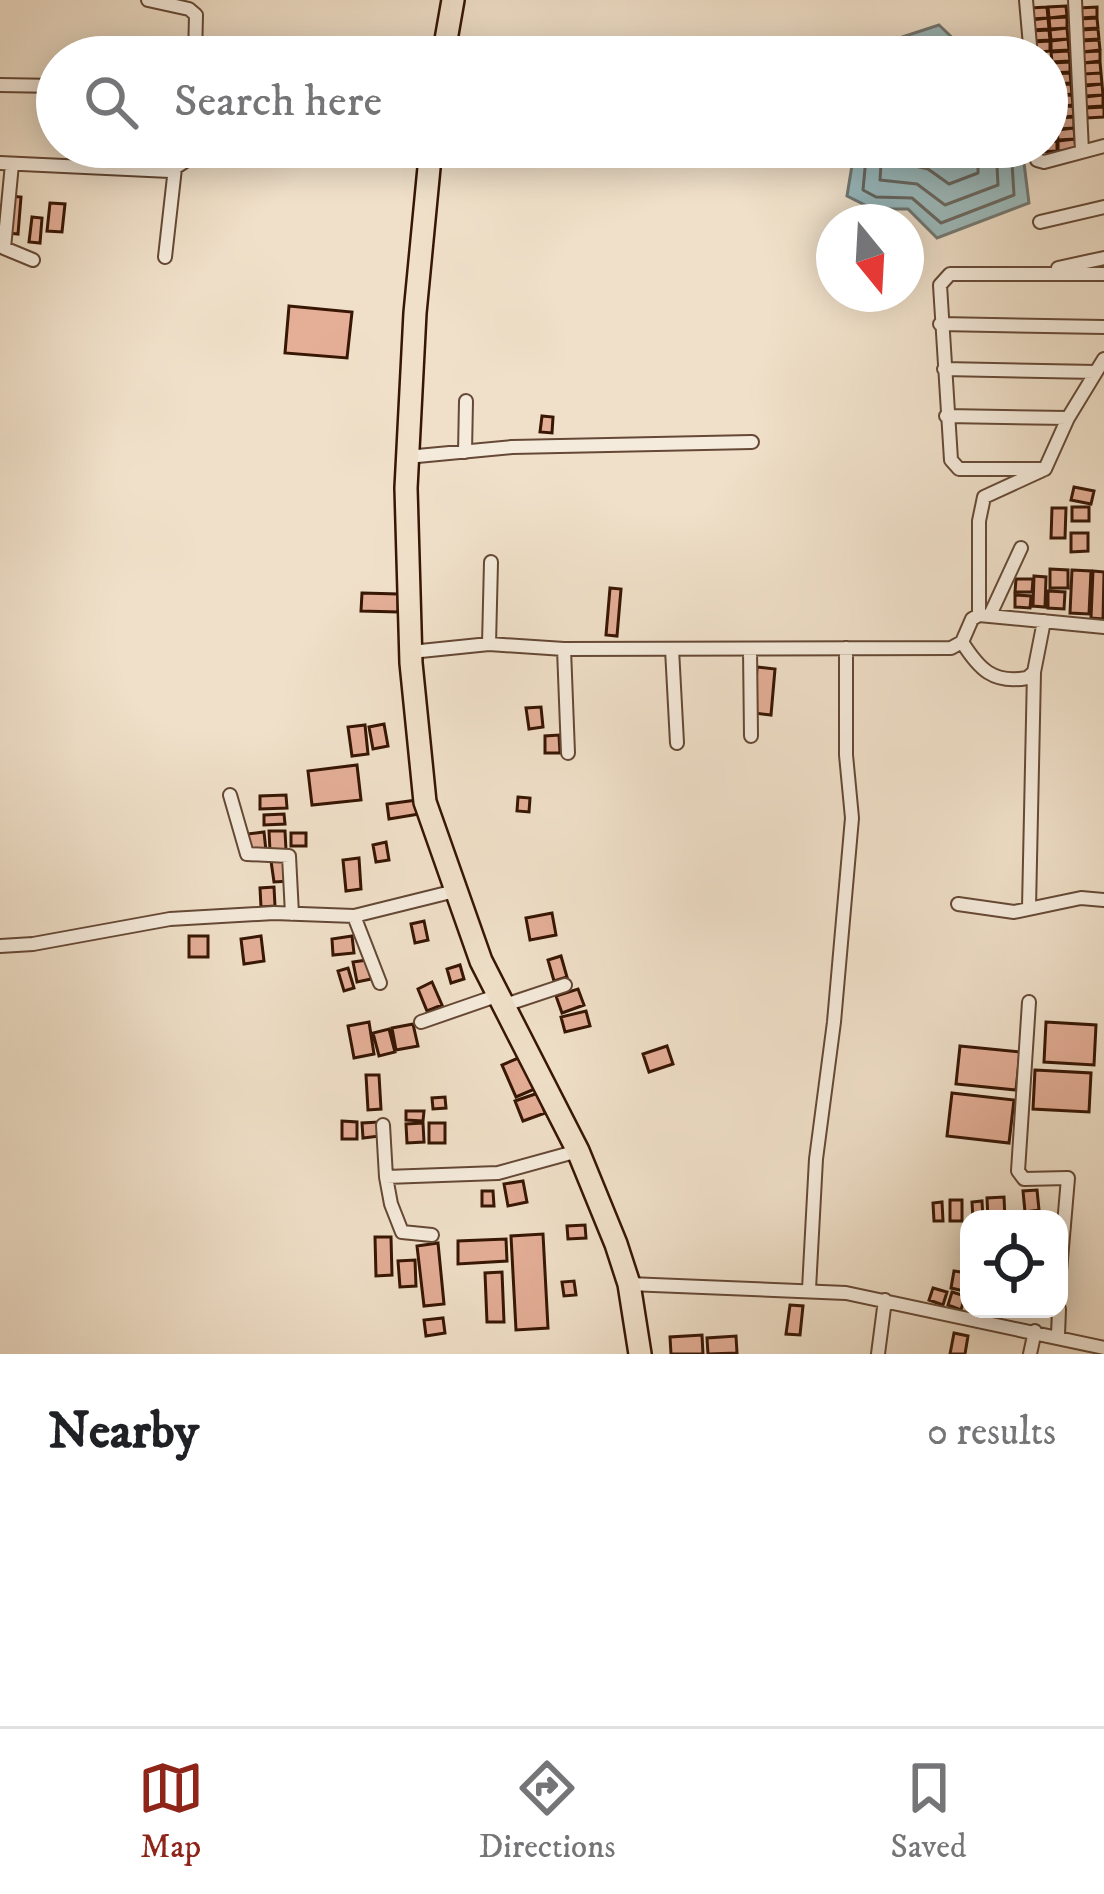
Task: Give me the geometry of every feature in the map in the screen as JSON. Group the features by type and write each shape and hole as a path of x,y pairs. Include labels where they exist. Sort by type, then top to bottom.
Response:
{"main road":[{"path":"447,36 453,0"},
{"path":"429,168 407,458 411,652 425,802 481,961 578,1150 629,1284 640,1354"}],"street":[{"path":"148,0 189,9 196,15 196,36"},
{"path":"1027,0 1029,36"},
{"path":"1075,0 1082,151"},
{"path":"0,86 36,86"},
{"path":"1068,155 1104,146"},
{"path":"33,260 4,248 6,164 36,165"},
{"path":"165,257 175,168"},
{"path":"1040,222 1104,207"},
{"path":"1040,273 1104,258"},
{"path":"1045,470 959,469 951,460 940,285 950,274 1104,274"},
{"path":"940,324 1104,327"},
{"path":"985,615 979,521 984,497 1045,470 1068,418 1104,359"},
{"path":"944,369 1096,372"},
{"path":"465,452 466,401"},
{"path":"946,416 1068,418"},
{"path":"407,458 512,447 752,442"},
{"path":"985,615 1021,548"},
{"path":"489,644 491,562"},
{"path":"411,652 489,644 564,649 951,648 962,642 972,619 985,615 1104,627"},
{"path":"1029,908 1034,672 1044,621"},
{"path":"962,642 981,671 991,676 1018,680 1034,672"},
{"path":"809,1289 816,1159 852,818 846,754 846,648"},
{"path":"564,649 568,753"},
{"path":"672,649 677,743"},
{"path":"751,650 751,736"},
{"path":"230,795 246,852 289,856 292,914"},
{"path":"0,946 170,919 354,916 455,891"},
{"path":"958,904 1014,912 1081,898 1104,900"},
{"path":"354,916 380,982"},
{"path":"422,1022 566,985"},
{"path":"1029,1002 1018,1171 1024,1179 1068,1178 1065,1210"},
{"path":"383,1125 386,1177 402,1232 432,1235"},
{"path":"386,1177 498,1173 578,1150"},
{"path":"629,1284 809,1289 885,1300 1104,1348"},
{"path":"878,1354 885,1300"},
{"path":"1058,1318 1058,1335"},
{"path":"1030,1354 1035,1331"}],"water":[{"path":"939,25 950,36 905,36"},
{"path":"852,168 1025,168 1029,203 937,238 924,225 924,204 863,204 847,196"}],"building":[{"path":"1066,6 1067,16 1049,18 1048,7"},
{"path":"1047,7 1048,18 1031,19 1030,8"},
{"path":"1097,7 1097,17 1080,18 1079,8"},
{"path":"1067,17 1067,28 1050,29 1049,18"},
{"path":"1048,18 1049,29 1031,30 1031,20"},
{"path":"1097,18 1098,28 1081,29 1080,19"},
{"path":"1067,28 1068,36 1051,36 1050,30"},
{"path":"1098,29 1099,39 1081,40 1081,30"},
{"path":"1049,30 1050,36 1032,36 1031,31"},
{"path":"1099,40 1100,50 1082,52 1081,41"},
{"path":"1100,51 1100,61 1083,63 1082,52"},
{"path":"1100,62 1101,73 1084,74 1083,63"},
{"path":"1101,73 1102,84 1084,85 1084,74"},
{"path":"1102,84 1103,95 1085,96 1085,86"},
{"path":"1103,95 1103,106 1086,107 1085,97"},
{"path":"1104,107 1104,117 1087,118 1086,108"},
{"path":"10,196 21,197 18,234 7,233"},
{"path":"50,203 65,204 62,232 47,231"},
{"path":"32,217 42,218 40,243 29,242"},
{"path":"289,306 352,312 347,358 285,353"},
{"path":"542,416 553,417 552,433 540,432"},
{"path":"1074,487 1094,491 1091,504 1071,500"},
{"path":"1072,507 1089,507 1089,521 1072,521"},
{"path":"1052,508 1066,508 1065,538 1051,538"},
{"path":"1071,533 1088,533 1088,551 1071,552"},
{"path":"1050,569 1068,570 1068,588 1050,588"},
{"path":"1072,570 1091,571 1089,614 1070,613"},
{"path":"1093,571 1104,572 1103,619 1091,618"},
{"path":"1034,576 1046,577 1045,607 1033,606"},
{"path":"1016,579 1033,579 1032,592 1015,592"},
{"path":"610,588 621,589 617,636 606,635"},
{"path":"1048,591 1065,592 1064,609 1048,608"},
{"path":"362,593 398,594 398,612 361,611"},
{"path":"1015,595 1031,596 1030,608 1015,607"},
{"path":"757,667 775,669 771,715 754,713"},
{"path":"541,707 543,727 529,729 526,708"},
{"path":"384,724 388,746 373,749 369,727"},
{"path":"365,725 368,754 352,756 348,727"},
{"path":"559,735 560,753 545,753 545,736"},
{"path":"357,765 361,800 312,805 308,771"},
{"path":"286,795 287,808 260,809 260,796"},
{"path":"518,797 530,798 529,812 517,811"},
{"path":"417,800 419,814 389,819 387,804"},
{"path":"284,814 285,824 264,825 264,815"},
{"path":"269,831 285,831 286,850 270,851"},
{"path":"264,832 266,851 249,853 247,834"},
{"path":"291,833 306,833 306,846 291,846"},
{"path":"386,842 389,860 376,862 373,845"},
{"path":"359,858 361,889 346,891 343,860"},
{"path":"288,859 290,881 274,882 271,861"},
{"path":"274,887 275,906 261,907 260,888"},
{"path":"552,913 556,935 530,940 526,918"},
{"path":"424,921 428,940 415,943 411,924"},
{"path":"189,936 208,936 208,957 189,957"},
{"path":"261,936 264,961 244,964 241,939"},
{"path":"352,936 354,953 333,955 332,939"},
{"path":"561,956 567,977 554,981 548,960"},
{"path":"367,960 371,979 357,982 353,962"},
{"path":"460,965 464,979 451,983 447,969"},
{"path":"348,968 354,988 344,991 338,971"},
{"path":"432,982 442,1005 427,1011 418,989"},
{"path":"578,989 584,1005 562,1013 556,996"},
{"path":"586,1011 590,1026 565,1032 561,1017"},
{"path":"369,1022 374,1054 354,1058 348,1026"},
{"path":"1046,1022 1096,1025 1094,1065 1044,1062"},
{"path":"413,1024 418,1046 396,1050 392,1028"},
{"path":"389,1029 395,1052 379,1056 373,1033"},
{"path":"667,1046 673,1064 649,1072 643,1054"},
{"path":"960,1046 1020,1052 1016,1090 956,1084"},
{"path":"523,1056 537,1088 516,1097 502,1065"},
{"path":"1035,1070 1091,1073 1089,1112 1033,1109"},
{"path":"366,1075 379,1075 381,1109 368,1110"},
{"path":"538,1093 545,1113 523,1121 515,1101"},
{"path":"952,1093 1014,1100 1009,1143 947,1136"},
{"path":"445,1097 446,1108 433,1109 432,1098"},
{"path":"406,1111 424,1111 423,1121 406,1120"},
{"path":"342,1121 357,1122 357,1139 342,1139"},
{"path":"379,1122 380,1136 363,1138 362,1123"},
{"path":"423,1123 424,1142 407,1143 406,1124"},
{"path":"429,1123 445,1123 445,1143 429,1143"},
{"path":"523,1181 527,1202 508,1206 504,1184"},
{"path":"1037,1190 1039,1210 1025,1210 1023,1191"},
{"path":"482,1191 493,1191 494,1206 482,1206"},
{"path":"1004,1197 1005,1210 988,1210 987,1198"},
{"path":"950,1200 962,1200 960,1221 950,1221"},
{"path":"942,1202 943,1221 934,1221 933,1203"},
{"path":"585,1225 586,1238 568,1239 567,1226"},
{"path":"543,1234 548,1328 516,1330 511,1236"},
{"path":"375,1237 391,1237 392,1275 376,1276"},
{"path":"506,1239 507,1261 458,1264 458,1241"},
{"path":"438,1243 444,1304 424,1306 417,1246"},
{"path":"415,1260 416,1286 400,1287 398,1261"},
{"path":"954,1271 960,1272 960,1290 951,1288"},
{"path":"502,1272 504,1322 487,1322 485,1273"},
{"path":"574,1281 576,1295 564,1296 562,1282"},
{"path":"933,1288 947,1292 943,1305 929,1300"},
{"path":"952,1292 960,1294 960,1310 948,1305"},
{"path":"790,1305 803,1306 800,1335 786,1334"},
{"path":"443,1318 445,1333 426,1336 424,1320"},
{"path":"954,1333 968,1336 965,1354 950,1354"},
{"path":"702,1335 703,1354 671,1354 670,1337"},
{"path":"736,1336 737,1353 708,1354 707,1338"}]}
